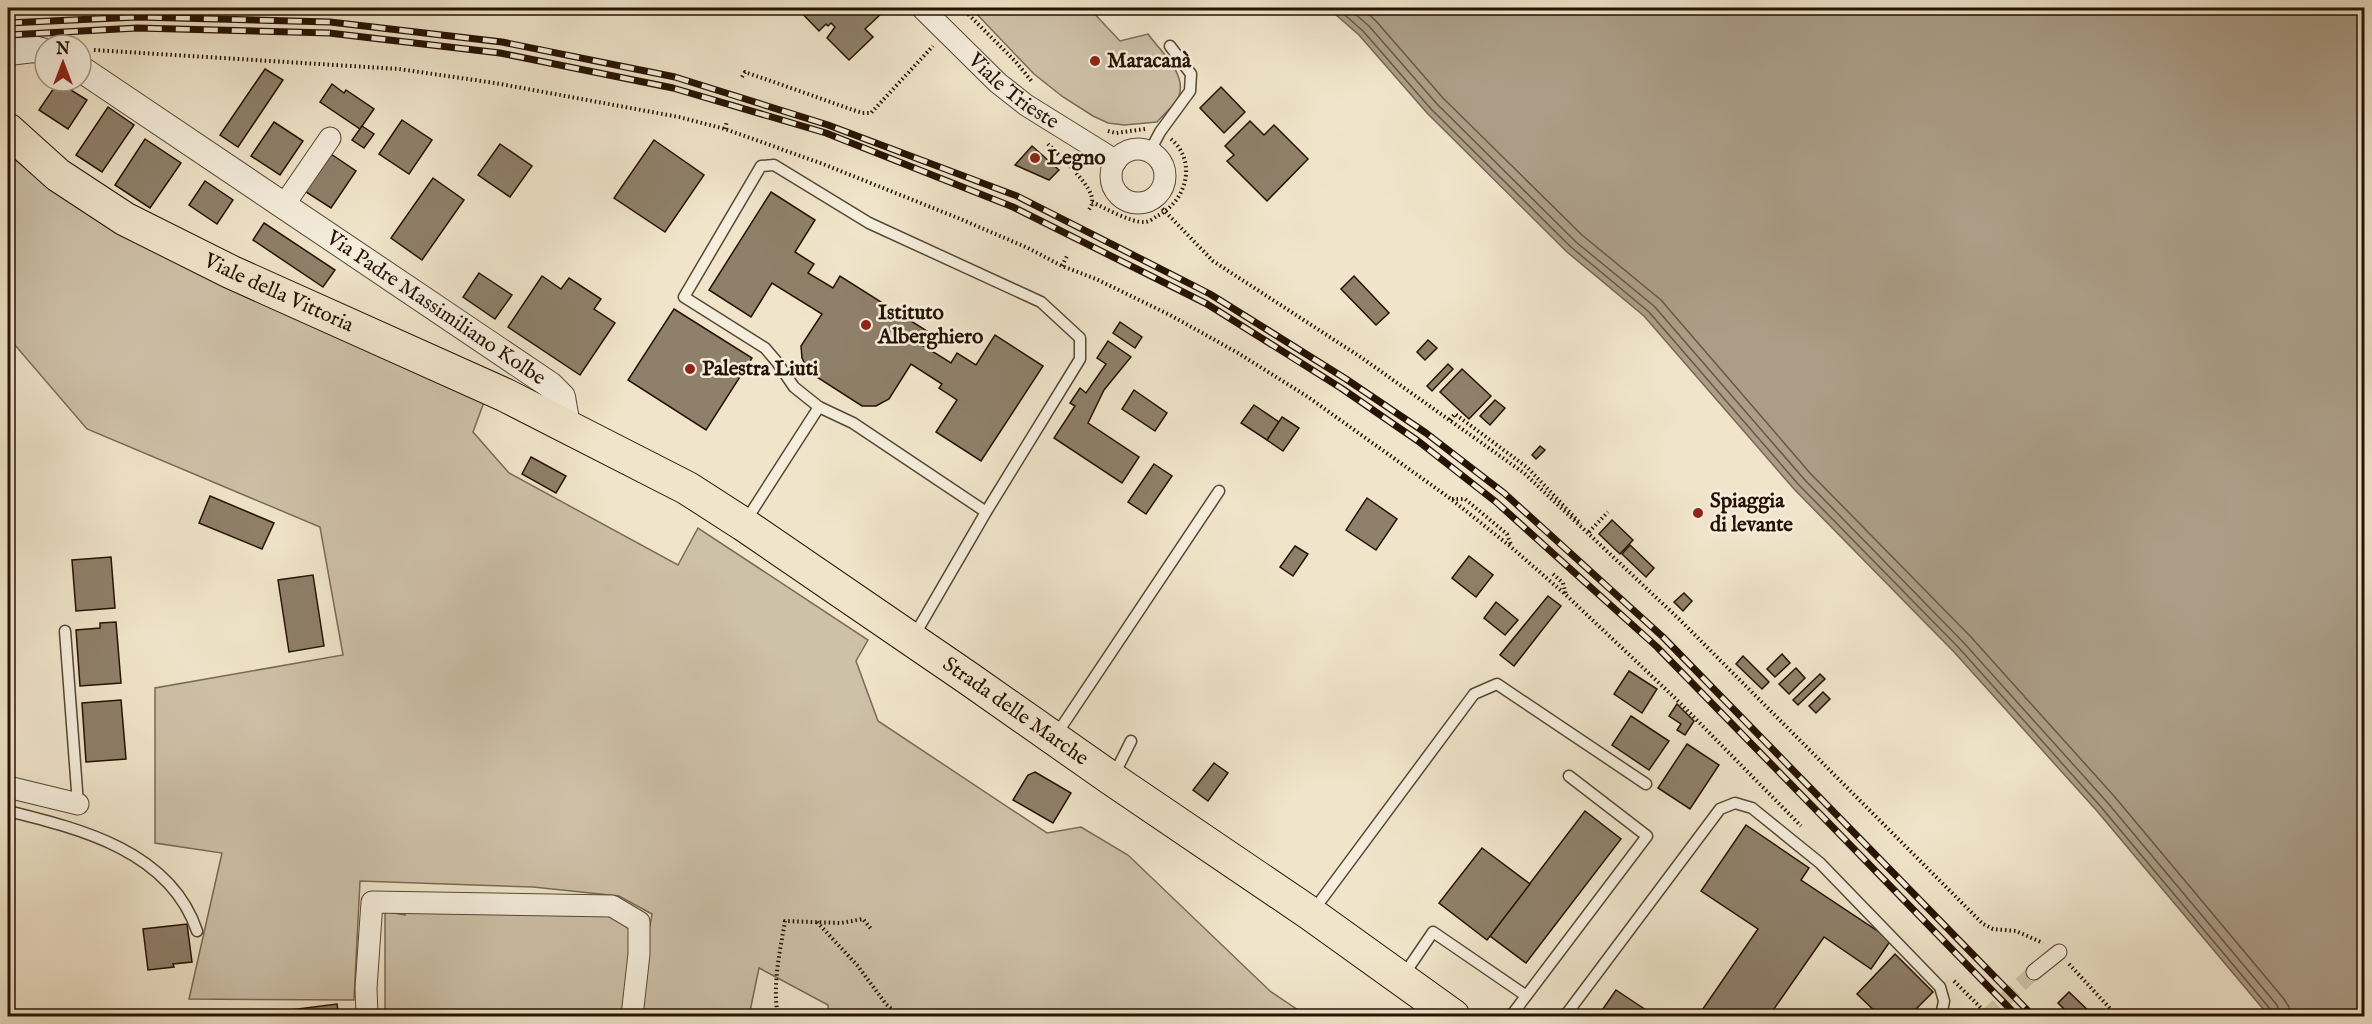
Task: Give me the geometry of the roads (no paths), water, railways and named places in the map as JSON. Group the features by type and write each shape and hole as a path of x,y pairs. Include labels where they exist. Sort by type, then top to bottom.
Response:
{"main road":[{"name":"Viale della Vittoria","path":"8,130 58,176 125,219 231,272 505,395 567,426"},
{"name":"Strada delle Marche","path":"567,426 650,468 743,524 1311,914 1453,1017"}],"street":[{"name":"Viale Trieste","path":"922,8 998,83 1026,105 1116,161"},
{"path":"8,52 33,49"},
{"name":"Via Padre Massimiliano Kolbe","path":"93,66 284,206 550,385 562,397 567,426"},
{"path":"284,206 330,138"},
{"path":"1131,150 1150,151 1165,170 1160,205 1136,203 1119,195 1111,178 1116,161 1123,154 1131,150"},
{"path":"8,787 78,804"},
{"path":"367,1017 366,988 372,902 612,906 639,922 639,954 632,1017"},
{"path":"2034,972 2059,952"}],"lane":[{"path":"1150,151 1160,132 1190,91 1191,74 1170,46"},
{"path":"912,640 986,512 1080,359 1080,338 1041,302 869,222 774,165 761,166 684,297 765,348 794,387 819,408 853,423 986,512"},
{"path":"743,524 819,408"},
{"path":"1054,737 1219,491"},
{"path":"65,631 78,804"},
{"path":"1311,914 1474,694 1497,684 1646,784"},
{"path":"1112,779 1131,741"},
{"path":"1510,1017 1647,836 1569,776"},
{"path":"1565,1017 1720,809 1735,803 1752,808 1820,863 1940,987 1944,1002 1941,1017"},
{"path":"8,811 62,824 100,838 150,864 176,890 192,915 197,931"},
{"path":"1400,980 1433,932 1525,995"}],"water":[{"path":"1328,8 2364,8 2364,1016 2269,1016 2097,811 1954,652 1794,489 1644,316 1567,252 1427,113 1359,35"}],"tunnel":[{"path":"1987,1016 2034,972"}],"railway":[{"path":"8,23 137,17 330,22 502,42 675,77 828,125 1017,196 1210,294 1346,379 1426,433 1504,493 1663,637 2033,1016"},
{"path":"8,35 137,28 329,33 500,53 673,88 826,133 1013,207 1207,304 1341,388 1418,441 1496,502 1657,647 2017,1016"}],"place":[{"name":"Maracanà","path":"1095,61"},
{"name":"Legno","path":"1035,158"},
{"name":"Istituto Alberghiero","path":"866,325"},
{"name":"Palestra Liuti","path":"690,369"},
{"name":"Spiaggia di levante","path":"1698,513"}]}
